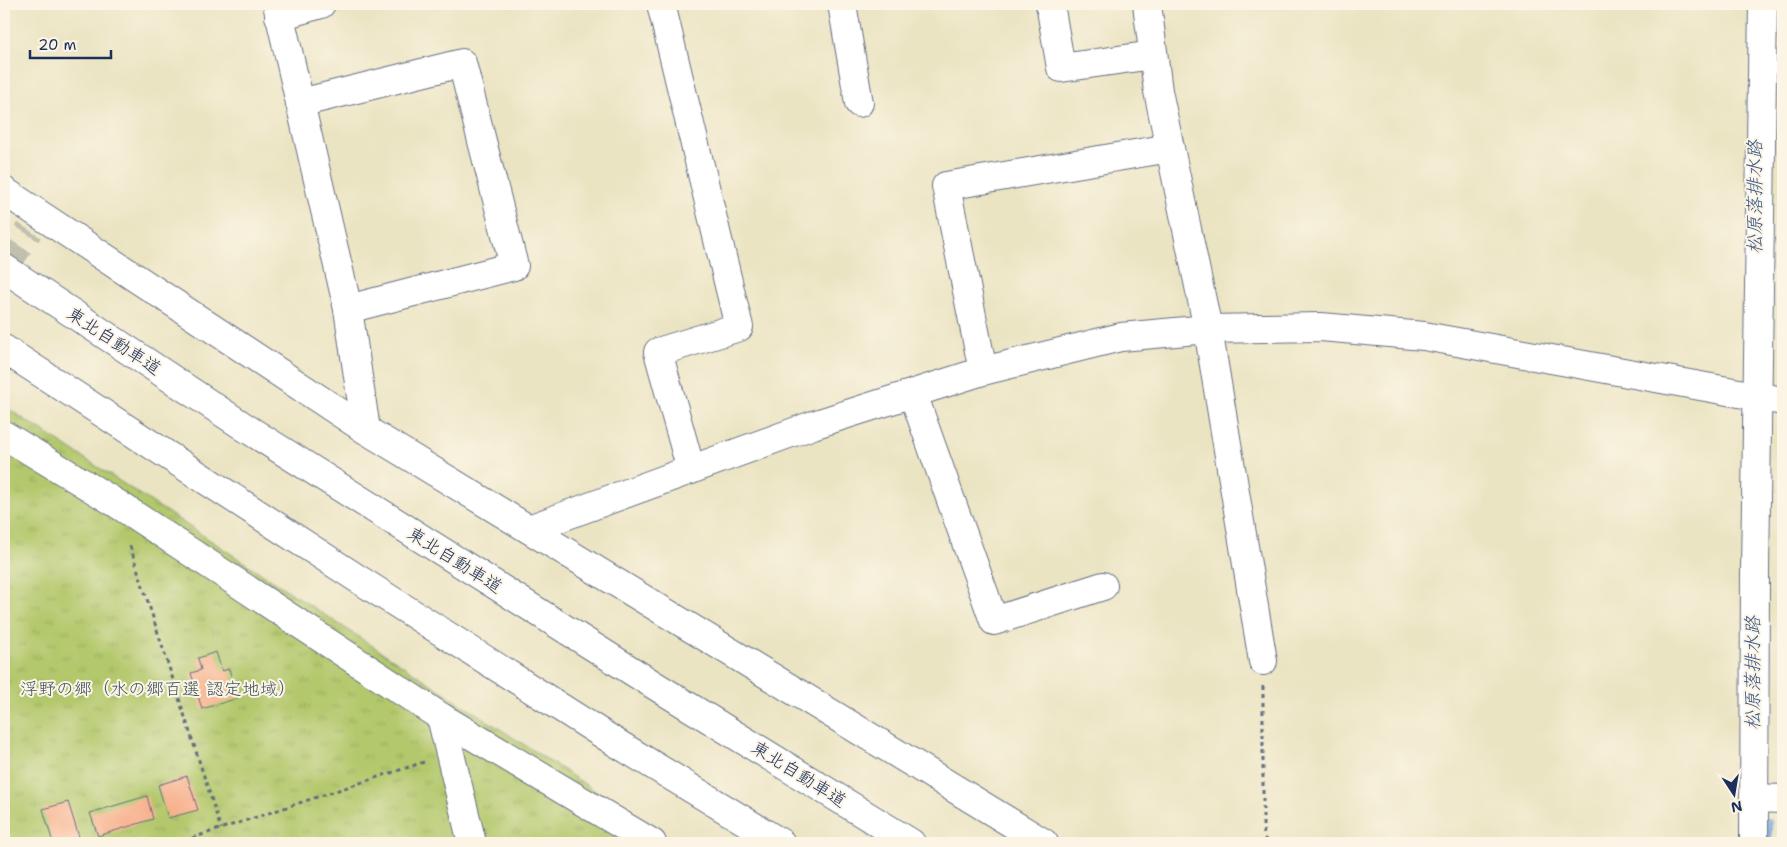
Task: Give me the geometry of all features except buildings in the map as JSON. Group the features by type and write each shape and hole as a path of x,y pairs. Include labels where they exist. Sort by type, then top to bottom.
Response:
{"main road":[{"path":"321,4 278,10 348,309 366,430"},
{"path":"661,4 739,327 658,352 691,470"},
{"path":"842,4 859,103"},
{"path":"1050,4 1061,68 1154,55"},
{"path":"1147,4 1158,91 1208,329 1263,661"},
{"path":"1754,843 1755,571 1771,399 1763,4"},
{"path":"300,103 462,63 514,266 348,309"},
{"path":"983,371 946,186 1170,148"},
{"path":"4,191 33,222 366,430 1044,843"},
{"name":"東北自動車道","path":"4,268 254,433 911,843"},
{"path":"529,529 813,425 983,371 1121,338 1208,329 1321,327 1424,336 1771,399"},
{"path":"4,349 363,582 615,742 781,843"},
{"path":"914,394 994,621 1103,586"},
{"path":"4,434 116,504 442,717 652,843"},
{"path":"442,717 472,843"},
{"path":"1754,798 1783,800"}],"path":[{"path":"116,504 221,829"},
{"path":"1263,661 1263,829 1266,843"},
{"path":"176,843 450,753"}],"green space":[{"name":"浮野の郷（水の郷百選 認定地域）","path":"4,406 675,843 4,843"}],"waterway":[{"name":"松原落排水路","path":"1768,822 1768,843"}],"tunnel":[{"path":"4,269 29,230"}]}
